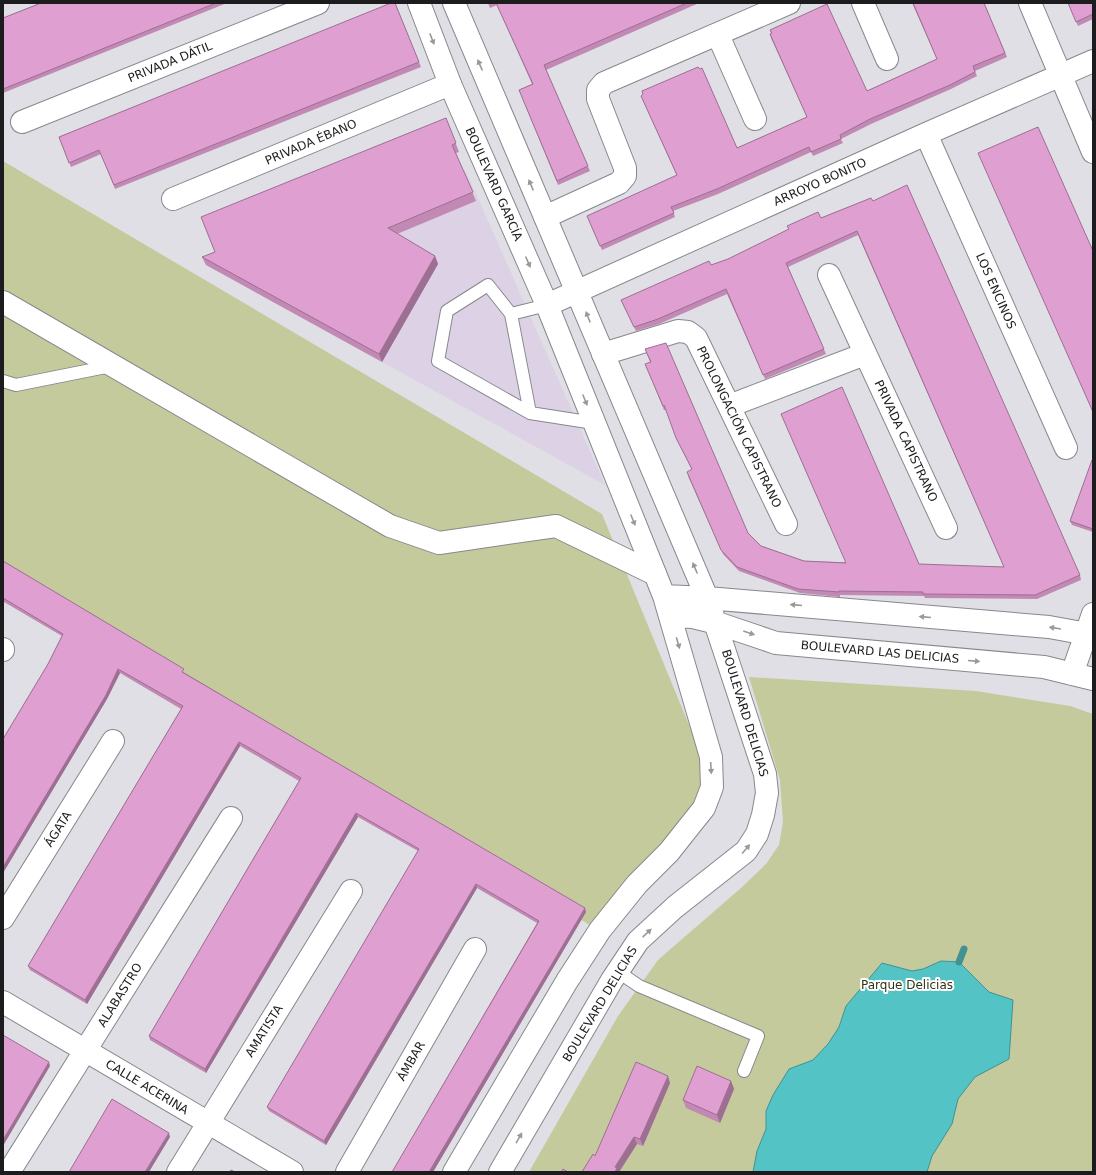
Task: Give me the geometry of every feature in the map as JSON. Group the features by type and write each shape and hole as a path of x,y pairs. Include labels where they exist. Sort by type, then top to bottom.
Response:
{"street":[{"name":"PRIVADA DÁTIL","path":"22,122 318,3"},
{"name":"BOULEVARD GARCÍA","path":"419,3 450,84 547,305 594,423"},
{"path":"454,3 578,292 603,354"},
{"path":"545,217 619,183 625,176 625,168 598,99 598,90 604,83 718,35 788,3"},
{"path":"863,3 887,59"},
{"path":"1030,3 1093,152"},
{"path":"718,35 755,119"},
{"name":"ARROYO BONITO","path":"547,305 926,134 1060,77 1093,61"},
{"name":"PRIVADA ÉBANO","path":"173,199 450,84"},
{"name":"LOS ENCINOS","path":"926,134 1066,448"},
{"name":"PRIVADA CAPISTRANO","path":"829,275 946,528"},
{"path":"3,302 390,526 439,543 556,526 655,574"},
{"name":"PROLONGACIÓN CAPISTRANO","path":"603,354 678,331 688,332 696,338 786,524"},
{"name":"BOULEVARD DELICIAS","path":"500,1172 617,971 638,941 675,907 746,851 757,834 763,815 767,793 765,774 717,623 603,354"},
{"path":"729,406 865,354"},
{"path":"454,1172 567,982 600,930 637,884 669,852 704,808 712,787 711,757 667,606 594,423"},
{"path":"667,606 707,598 1049,627 1091,628 1072,674"},
{"name":"BOULEVARD LAS DELICIAS","path":"667,606 693,617 717,623 776,643 1044,667 1093,679"},
{"name":"ÁGATA","path":"3,918 113,741"},
{"name":"ALABASTRO","path":"9,1172 231,818"},
{"name":"AMATISTA","path":"178,1172 351,891"},
{"name":"ÁMBAR","path":"346,1172 475,949"},
{"name":"CALLE ACERINA","path":"3,1002 292,1172"}],"lane":[{"path":"530,413 511,314 488,285 447,311 438,361 530,413 594,423"},
{"path":"511,314 547,305"},
{"path":"3,381 16,385 113,366"},
{"path":"617,971 639,986 758,1036 744,1071"}],"shaded area":[{"path":"465,169 605,485 206,265"}],"green space":[{"path":"3,161 602,514 715,788 608,936 3,570"},
{"name":"Parque Delicias","path":"749,677 976,691 1070,706 1093,714 1093,1172 529,1172 618,1016 658,960 741,888 766,864 779,845 783,822 780,780"}],"water":[{"path":"941,961 959,962 989,992 1013,1000 1009,1059 975,1077 958,1099 952,1124 932,1156 927,1172 753,1172 757,1151 766,1129 766,1111 773,1095 789,1069 813,1060 828,1044 839,1027 846,1006 882,963 912,971 923,969"}],"building":[{"path":"41,3 216,3 3,89 3,18"},
{"path":"391,3 395,3 419,62 114,185 99,150 69,163 59,137"},
{"path":"496,3 687,3 544,65 588,166 557,181 519,90 533,84"},
{"path":"913,3 984,3 1005,53 973,66 975,72 950,85 870,119 840,135 841,139 811,152 809,147 717,189 671,207 674,213 600,246 587,216 677,175 641,96 643,94 642,91 698,67 700,69 702,68 737,148 807,117 770,34 772,33 770,30 827,4 867,91 937,59"},
{"path":"1068,3 1093,3 1093,14 1076,22"},
{"path":"446,118 456,143 452,145 473,192 388,228 435,256 379,354 202,257 215,252 201,217"},
{"path":"1038,127 1093,251 1093,412 978,153"},
{"path":"907,185 1080,575 1035,595 923,594 923,592 839,592 798,589 737,567 721,550 687,472 692,469 676,438 664,405 663,406 645,364 651,362 645,349 666,343 748,533 761,546 804,561 846,563 781,414 842,387 919,564 1004,567 857,231 786,263 824,349 763,375 726,289 658,319 634,327 621,300 709,261 711,265 728,259 789,229 787,226 818,212 821,218 871,198 873,201"},
{"path":"1093,460 1093,529 1070,521"},
{"path":"3,561 184,669 182,672 585,908 429,1172 392,1172 539,921 476,884 324,1141 267,1107 419,849 356,813 205,1069 149,1036 301,778 239,742 85,1000 28,966 183,706 118,669 106,695 3,867 3,739 48,664 63,634 3,598"},
{"path":"3,1035 49,1062 3,1140"},
{"path":"636,1062 668,1076 640,1139 634,1137 615,1167 617,1168 615,1172 582,1172 593,1154 595,1156"},
{"path":"697,1066 731,1081 717,1115 683,1100"},
{"path":"112,1099 169,1133 145,1172 69,1172"},
{"path":"563,1169 568,1172 561,1172"}],"waterway":[{"path":"959,962 964,949"}]}
